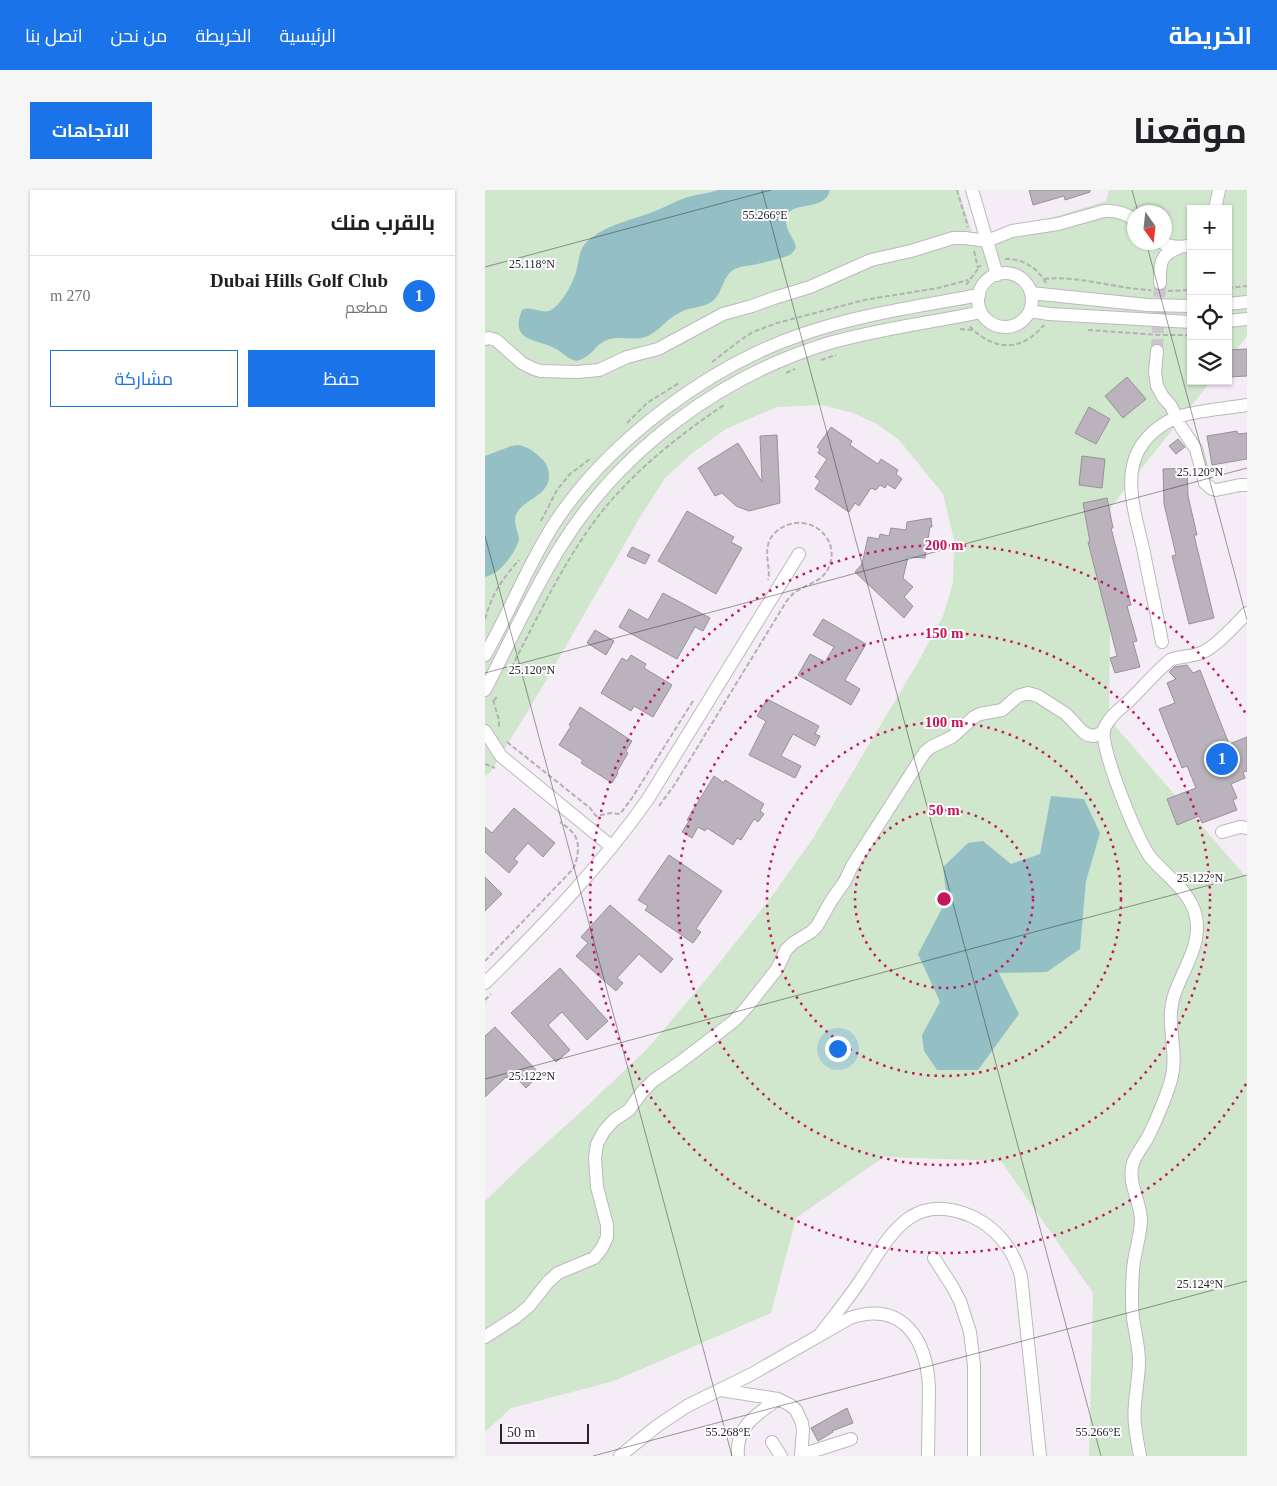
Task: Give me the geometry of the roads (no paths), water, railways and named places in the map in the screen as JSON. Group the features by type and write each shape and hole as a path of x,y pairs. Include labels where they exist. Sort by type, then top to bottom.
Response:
{"street":[{"path":"971,190 997,276"},
{"path":"1216,205 1219,190"},
{"path":"485,339 496,340 522,363 541,371 567,370 577,372 599,370 633,354 658,348 723,314 810,287 871,260 901,254 953,238 987,241 1012,231 1058,224 1104,211 1122,212 1127,215"},
{"path":"1160,265 1167,254 1184,247"},
{"path":"1155,250 1160,265 1158,288"},
{"path":"1009,274 1020,278 1031,293 1030,311 1016,325 1003,327 990,322 981,312 979,295 985,283 997,276 1009,274"},
{"path":"1031,293 1187,306"},
{"path":"485,655 533,560 554,524 606,460 665,409 739,362 806,332 868,315 979,295"},
{"path":"1232,304 1247,302"},
{"path":"1030,311 1049,314 1187,322"},
{"path":"485,690 544,576 577,523 612,480 662,432 719,392 802,353 853,337 981,312"},
{"path":"1232,321 1247,319"},
{"path":"1157,351 1155,372 1157,386 1196,449 1203,479 1208,487 1217,490 1247,485"},
{"path":"1162,642 1135,512 1131,478 1138,450 1157,429 1177,418 1189,414 1247,405"},
{"path":"485,982 546,920 612,847 648,799 799,554"},
{"path":"1141,1456 1136,1436 1135,1406 1139,1348 1132,1306 1133,1269 1141,1221 1131,1181 1131,1173 1135,1157 1151,1130 1171,1082 1174,1056 1171,1009 1175,992 1192,953 1197,924 1196,915 1189,900 1176,882 1151,858 1139,839 1111,764 1104,740 1104,732 1111,718 1170,660 1177,657 1194,655 1210,648 1247,613"},
{"path":"485,1337 516,1317 529,1306 547,1282 558,1273 594,1258 602,1248 607,1237 607,1225 597,1187 595,1158 597,1144 604,1130 614,1120 629,1110 653,1080 679,1063 734,1021 777,969 786,950 817,926 852,866 925,752 952,737 974,717 1002,710 1018,696 1028,692 1039,696 1066,714 1088,735 1094,736 1104,732"},
{"path":"485,731 501,756 612,847"},
{"path":"485,752 501,756"},
{"path":"1222,832 1240,827 1247,828"},
{"path":"821,1334 860,1282 891,1235 904,1222 920,1213 938,1209 957,1210 977,1219 987,1225 1005,1242 1012,1253 1021,1276 1040,1456"},
{"path":"934,1258 953,1286 970,1332 974,1365 975,1456"},
{"path":"620,1456 672,1415 687,1406 773,1362 850,1318 870,1313 889,1315 898,1319 907,1326 920,1346 927,1367 929,1388 928,1456"},
{"path":"719,1390 778,1399 791,1405 799,1416 803,1430 801,1455 851,1439"},
{"path":"738,1456 738,1442 746,1425 778,1399"},
{"path":"772,1442 781,1456"}],"water":[{"path":"718,190 830,190 827,197 821,202 799,207 788,214 786,225 796,247 790,255 735,269 725,279 714,300 706,305 679,313 648,336 643,338 607,340 586,357 576,361 548,345 522,334 519,328 519,320 522,310 547,311 559,304 572,282 582,249 591,238 612,226 689,197"},
{"path":"517,445 530,449 544,461 549,471 548,482 541,493 524,505 516,515 515,524 519,538 511,556 496,572 485,577 485,456"},
{"path":"1051,796 1084,799 1100,833 1086,881 1080,949 1047,972 999,973 1019,1014 978,1070 937,1070 924,1051 922,1035 940,1002 918,954 947,899 943,867 968,843 983,841 1011,864 1040,854"}],"tunnel":[{"path":"1157,351 1160,283"}],"place":[{"name":"Dubai Hills Golf Club","path":"1222,759"}]}
